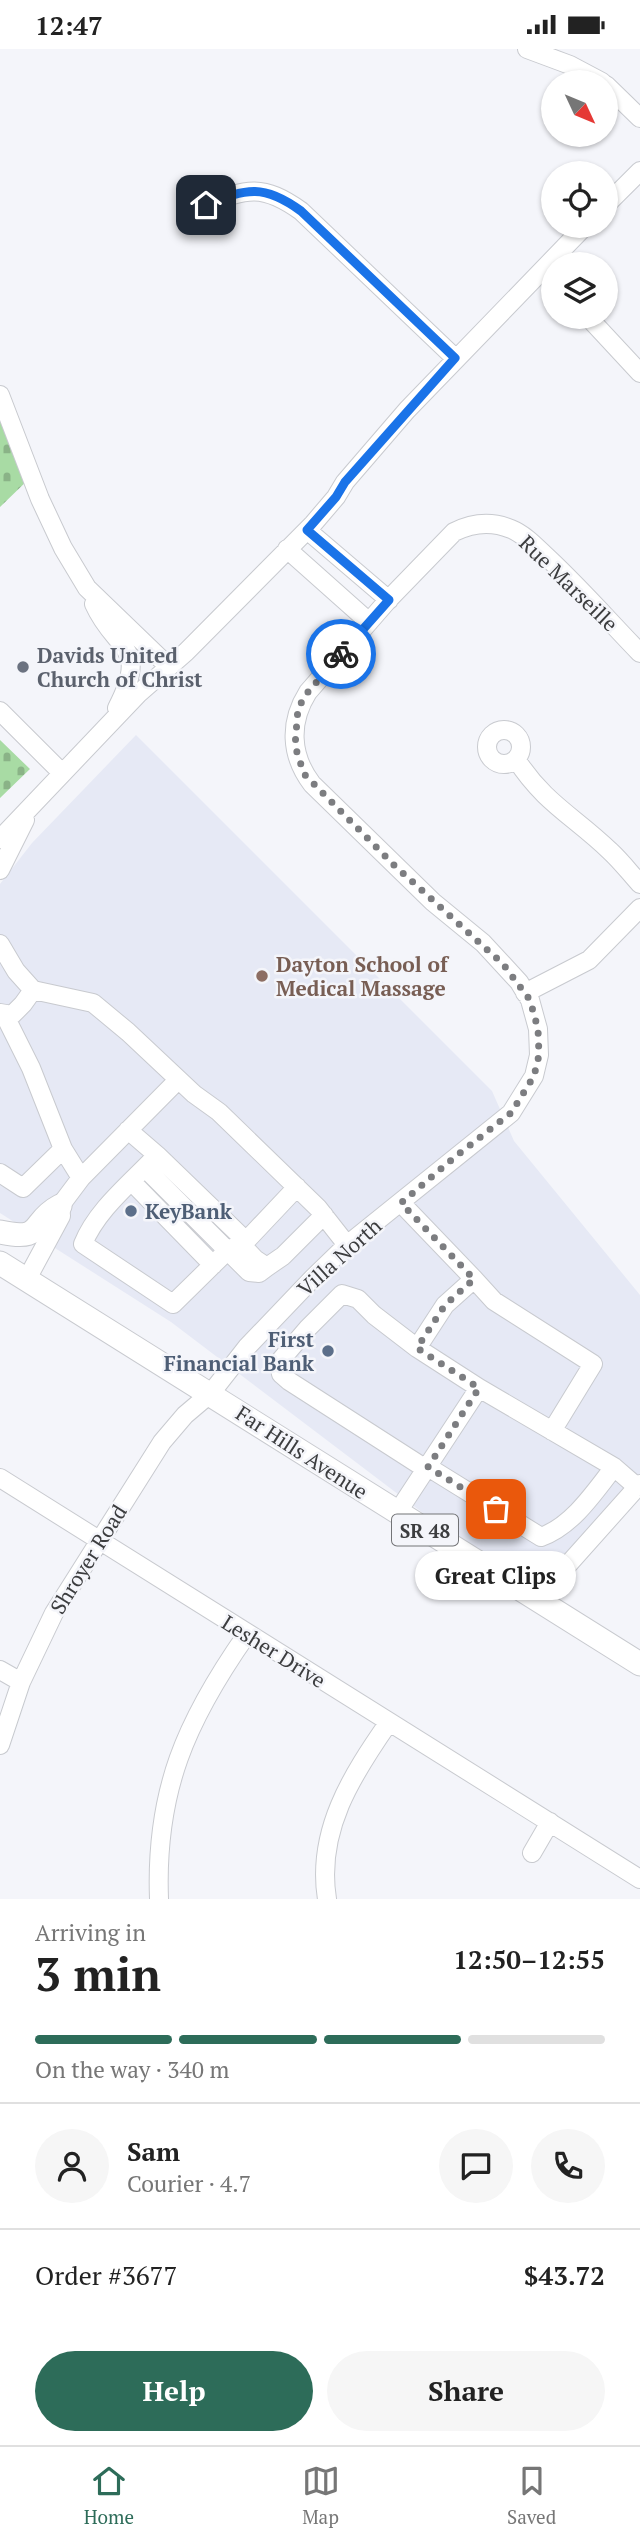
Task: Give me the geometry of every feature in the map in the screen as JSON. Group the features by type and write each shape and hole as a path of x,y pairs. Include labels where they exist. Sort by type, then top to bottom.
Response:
{"main road":[{"path":"0,1232 20,1236 32,1233 50,1211 60,1206"},
{"name":"Far Hills Avenue","path":"0,1263 640,1664"}],"street":[{"path":"527,49 579,70"},
{"path":"618,97 640,118"},
{"path":"618,193 640,171"},
{"path":"206,205 237,192 270,193 285,199 301,211 455,358"},
{"path":"565,252 576,238"},
{"path":"0,839 109,725 242,597 307,530 336,497 354,471 455,358 541,281"},
{"path":"599,329 640,373"},
{"path":"0,395 63,548 87,588 97,612 128,652 131,665 129,685 109,725"},
{"name":"Rue Marseille","path":"525,993 483,943 433,902 313,784 299,762 295,746 298,708 308,692 369,622 454,532 482,524 501,526 518,533 535,546 640,653"},
{"path":"307,530 389,600"},
{"path":"287,548 369,622"},
{"path":"87,588 168,666"},
{"path":"0,711 62,773"},
{"path":"516,759 530,781 544,796 611,851 640,884"},
{"path":"0,870 31,806"},
{"path":"525,993 589,960 640,908"},
{"path":"0,944 5,949 8,967 33,990 93,1003 128,1032 178,1080 219,1112 297,1187 324,1215 347,1245"},
{"path":"2,1014 12,1015 33,990"},
{"name":"Villa North","path":"211,1393 247,1347 347,1245 511,1113 534,1076 539,1055 538,1029 525,993"},
{"path":"2,1014 31,1068 63,1149 81,1178"},
{"path":"27,1279 61,1216 60,1206 81,1178 178,1080"},
{"path":"128,1130 142,1171 228,1252 255,1259 267,1267 283,1256 324,1215"},
{"path":"0,1173 23,1188 63,1149"},
{"path":"142,1171 102,1213 87,1233 83,1244 173,1304 297,1187"},
{"path":"142,1171 228,1252"},
{"path":"401,1203 494,1301 593,1364 552,1431"},
{"path":"417,1348 445,1305 474,1279"},
{"path":"543,1604 565,1568 638,1485 614,1468 417,1348 393,1331 358,1299 342,1294 279,1362 281,1374 289,1381 541,1537 555,1532 614,1468"},
{"path":"397,1513 479,1388"},
{"name":"Shroyer Road","path":"0,1745 21,1682 54,1613 162,1442 185,1415 211,1393"},
{"name":"Lesher Drive","path":"0,1478 640,1879"},
{"path":"159,1899 160,1837 175,1767 201,1704 247,1634"},
{"path":"0,1670 21,1682"},
{"path":"327,1899 325,1865 335,1817 358,1766 389,1722"},
{"path":"531,1853 550,1822"}],"shaded area":[{"path":"136,735 492,1091 514,1141 640,1295 640,1487 543,1604 171,1322 0,1213 0,884 32,843"}],"green space":[{"path":"0,395 32,476 0,507"},
{"path":"0,740 30,769 0,798"}],"way so far":[{"path":"341,654 308,692 298,708 295,746 304,774 394,865 503,964 530,1000 538,1029 539,1055 534,1076 511,1113 401,1203 474,1279 445,1305 417,1348 479,1388 428,1467 496,1509"}],"place":[{"name":"Davids United Church of Christ","path":"23,667"},
{"name":"Dayton School of Medical Massage","path":"262,976"},
{"name":"KeyBank","path":"131,1211"},
{"name":"First Financial Bank","path":"328,1351"},
{"name":"Great Clips","path":"496,1509"}],"route":[{"path":"206,205 237,192 270,193 285,199 301,211 455,358 345,482 336,497 307,530 389,600 341,654"}]}
